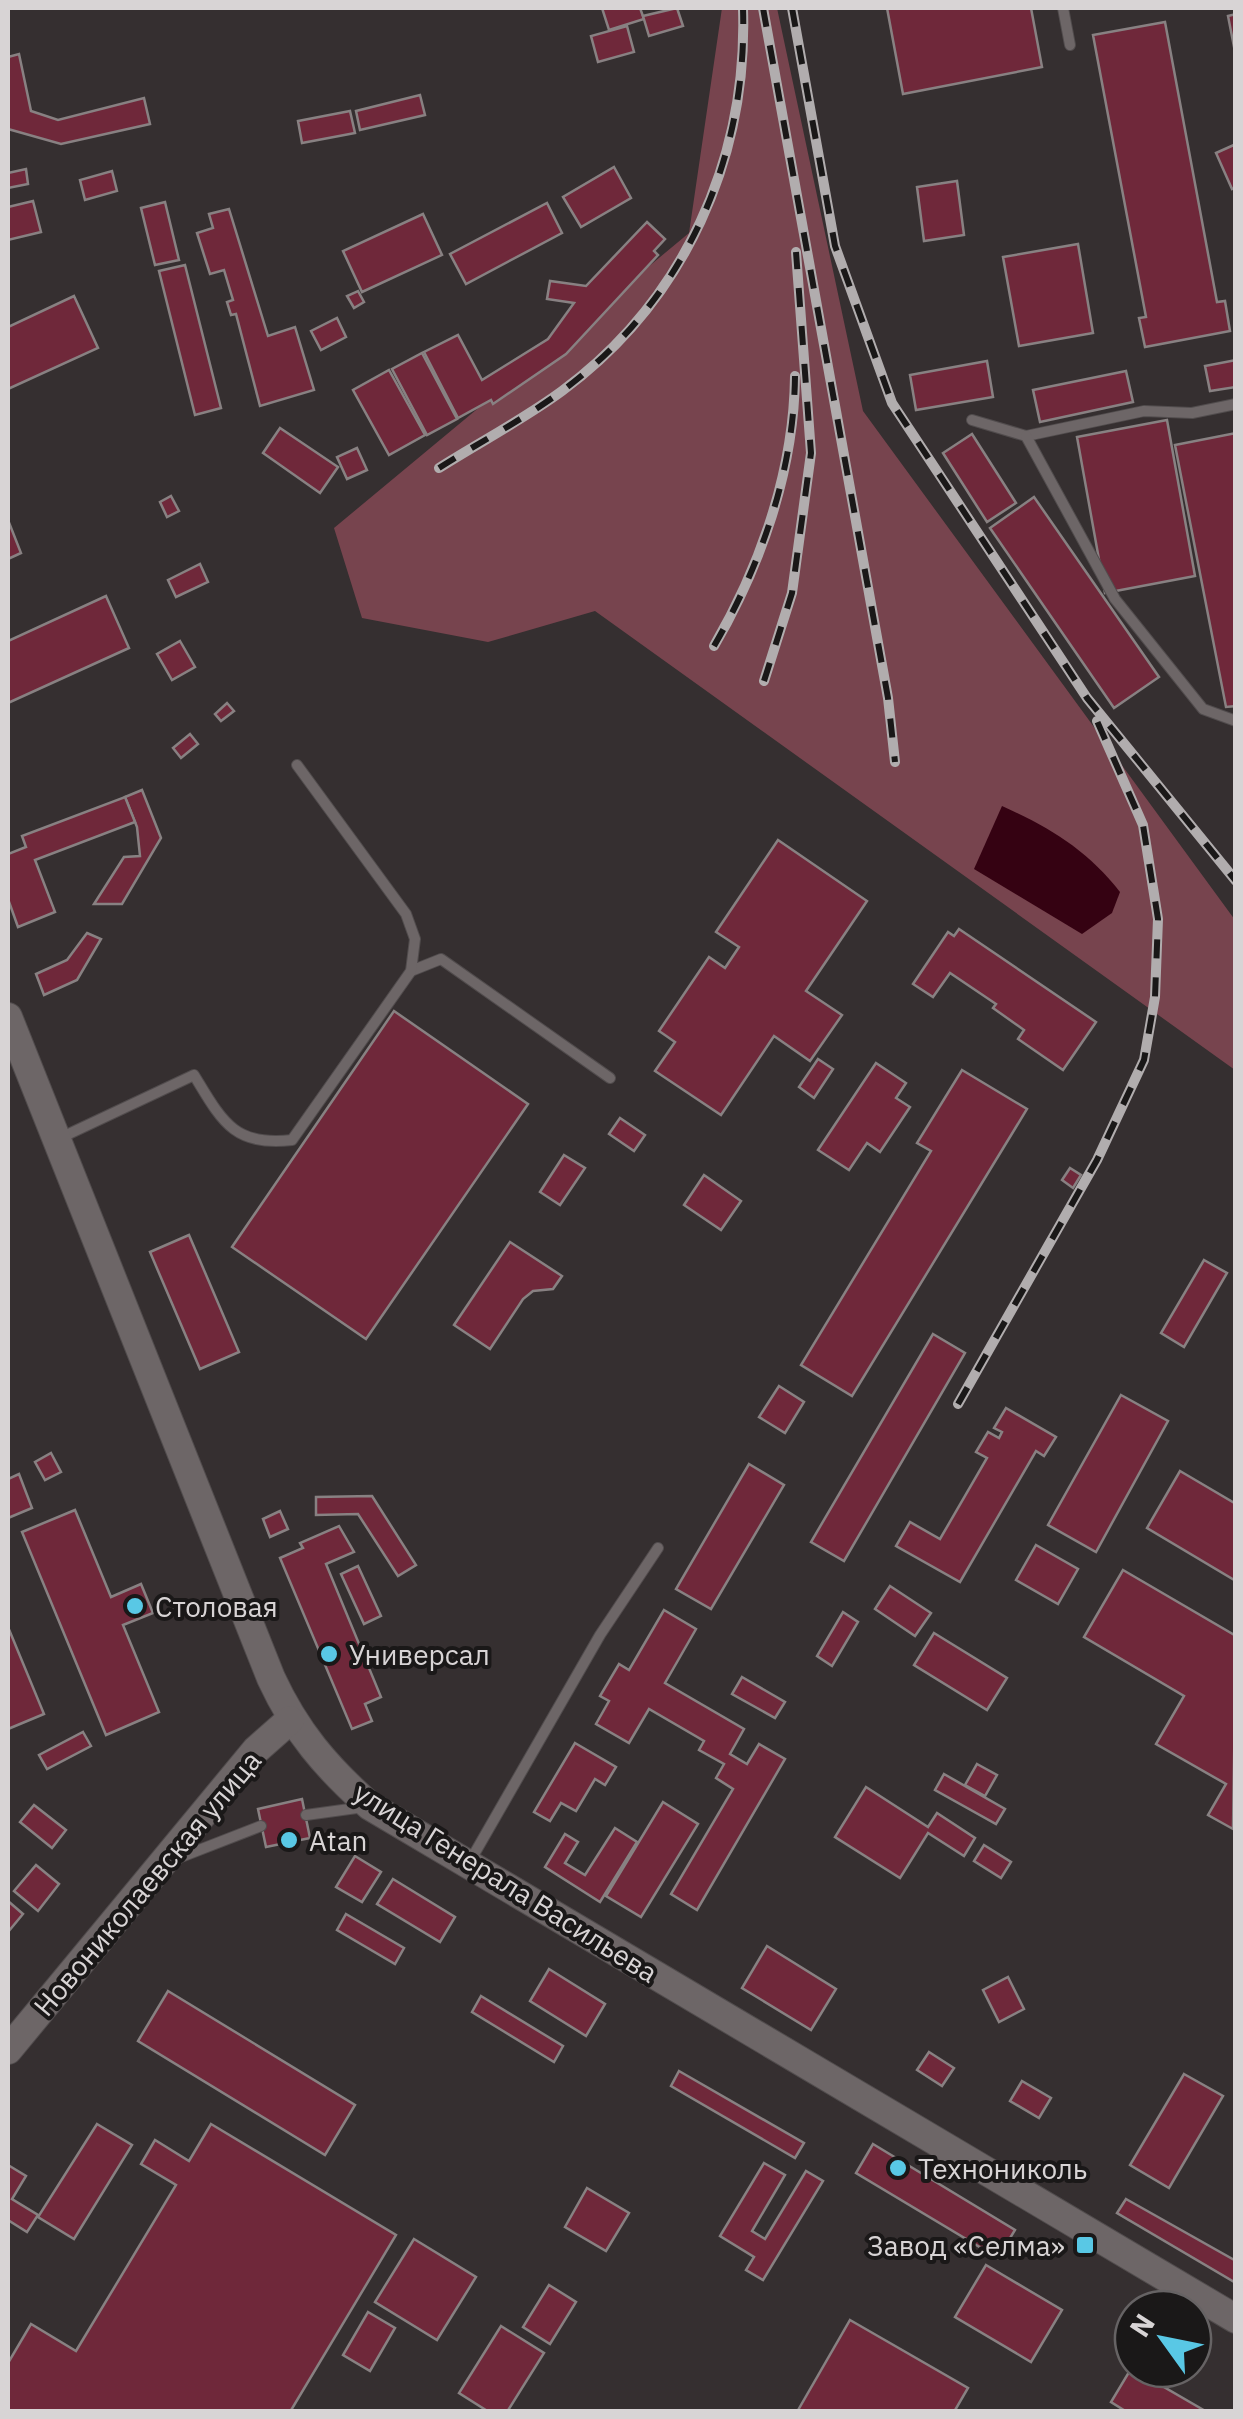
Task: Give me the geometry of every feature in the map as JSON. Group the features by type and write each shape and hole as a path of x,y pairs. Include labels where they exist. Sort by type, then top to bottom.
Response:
{"main road":[{"name":"улица Генерала Васильева","path":"8,1017 290,1720 320,1762 370,1806 1236,2320"},
{"name":"Новониколаевская улица","path":"8,2050 156,1866 256,1750 290,1720"}],"lane":[{"path":"1063,8 1070,45"},
{"path":"972,420 1026,436 1144,411 1192,413 1236,404"},
{"path":"1026,436 1116,600 1203,709 1236,721"},
{"path":"56,1140 194,1075 219,1116 242,1137 263,1144 292,1140 411,971 415,939 406,914 297,765"},
{"path":"411,971 442,959 610,1078"},
{"path":"468,1864 600,1635 658,1548"},
{"path":"306,1815 370,1806"},
{"path":"156,1866 261,1826"}],"shaded area":[{"path":"722,8 777,8 863,411 1235,920 1235,1070 595,611 488,642 362,618 334,528 689,233"},
{"path":"1002,806 1052,832 1095,864 1120,892 1112,913 1082,934 974,869"}],"building":[{"path":"602,8 640,8 644,19 609,30"},
{"path":"677,8 683,26 649,36 643,16"},
{"path":"887,8 1031,8 1042,67 903,94"},
{"path":"1236,14 1236,57 1228,16"},
{"path":"1165,22 1217,302 1225,301 1230,331 1145,347 1139,318 1146,317 1093,35"},
{"path":"627,26 634,52 598,62 591,36"},
{"path":"19,54 31,111 58,120 144,98 150,124 61,144 8,129 8,57"},
{"path":"420,95 425,115 360,130 356,111"},
{"path":"350,111 355,133 302,143 298,121"},
{"path":"1236,144 1236,187 1232,189 1216,153"},
{"path":"614,167 631,198 581,227 563,197"},
{"path":"26,169 28,184 8,188 8,173"},
{"path":"112,171 117,191 85,200 80,180"},
{"path":"957,181 964,235 924,241 917,187"},
{"path":"33,201 41,232 8,240 8,207"},
{"path":"165,202 179,260 155,265 141,208"},
{"path":"547,203 562,233 466,284 450,254"},
{"path":"229,209 268,336 295,327 314,390 260,406 236,314 231,315 227,302 233,300 224,270 210,274 197,233 213,228 209,214"},
{"path":"423,214 442,255 362,292 343,251"},
{"path":"647,222 665,239 654,251 658,255 566,354 493,404 491,400 458,418 424,352 458,335 482,380 548,339 574,303 547,299 550,281 586,286"},
{"path":"1078,244 1093,333 1019,346 1003,257"},
{"path":"185,265 221,408 195,415 159,271"},
{"path":"358,291 364,302 354,308 347,296"},
{"path":"74,296 98,348 8,389 8,327"},
{"path":"337,318 346,337 321,350 311,331"},
{"path":"422,353 457,419 427,435 392,369"},
{"path":"1236,360 1236,387 1210,391 1205,366"},
{"path":"987,361 993,397 916,410 910,375"},
{"path":"389,370 425,435 389,455 353,390"},
{"path":"1126,371 1133,402 1040,422 1033,390"},
{"path":"1167,420 1195,576 1105,593 1077,437"},
{"path":"280,428 338,467 320,493 263,453"},
{"path":"1236,433 1236,706 1226,707 1175,445"},
{"path":"972,434 1016,503 987,522 943,453"},
{"path":"357,448 367,470 347,479 337,457"},
{"path":"171,496 179,511 167,517 160,502"},
{"path":"1034,497 1159,677 1114,708 990,528"},
{"path":"8,520 21,553 8,559"},
{"path":"200,564 208,582 176,597 168,580"},
{"path":"106,596 129,648 8,703 8,641"},
{"path":"180,641 195,667 172,680 157,654"},
{"path":"227,703 234,711 221,721 215,714"},
{"path":"190,734 198,744 181,758 173,748"},
{"path":"142,790 161,838 122,904 94,904 124,857 140,856 137,827 125,797"},
{"path":"125,797 135,822 35,860 55,912 18,927 8,899 8,854 26,847 22,836"},
{"path":"778,840 867,901 806,991 842,1015 810,1061 774,1036 721,1115 655,1071 675,1042 659,1031 709,957 725,968 739,947 716,932"},
{"path":"959,929 1096,1022 1063,1070 1018,1039 1024,1030 993,1008 996,1004 950,973 933,997 913,984 948,932 954,936"},
{"path":"87,933 101,939 77,980 44,995 36,974 67,960"},
{"path":"394,1011 528,1104 366,1339 232,1247"},
{"path":"818,1059 833,1069 814,1098 799,1087"},
{"path":"876,1063 906,1083 896,1098 910,1107 880,1152 867,1143 849,1170 818,1150"},
{"path":"962,1070 1027,1109 852,1396 801,1365 931,1151 917,1143"},
{"path":"620,1118 645,1135 634,1151 609,1134"},
{"path":"564,1155 585,1168 560,1205 540,1192"},
{"path":"1070,1168 1081,1175 1073,1188 1062,1180"},
{"path":"704,1175 741,1201 721,1230 684,1205"},
{"path":"189,1235 239,1352 200,1369 150,1252"},
{"path":"510,1242 562,1276 553,1289 533,1291 523,1299 490,1349 454,1325"},
{"path":"1204,1260 1227,1273 1184,1347 1161,1333"},
{"path":"933,1334 965,1353 844,1561 811,1542"},
{"path":"779,1386 804,1402 785,1433 759,1417"},
{"path":"1121,1395 1168,1421 1096,1552 1048,1525"},
{"path":"1006,1408 1056,1437 1044,1456 1036,1451 960,1582 896,1546 910,1522 940,1539 987,1458 976,1452 988,1432 999,1438 1002,1432 994,1428"},
{"path":"51,1453 61,1472 45,1480 35,1462"},
{"path":"749,1464 784,1485 711,1609 676,1589"},
{"path":"1180,1471 1236,1504 1236,1581 1147,1528"},
{"path":"19,1474 32,1508 8,1518 8,1479"},
{"path":"372,1496 416,1565 398,1576 358,1514 316,1515 316,1497"},
{"path":"75,1510 111,1597 141,1584 153,1613 123,1625 159,1712 106,1735 22,1532"},
{"path":"280,1511 288,1529 270,1537 263,1519"},
{"path":"339,1526 354,1552 326,1564 381,1697 365,1704 372,1721 352,1729 280,1558 303,1548 300,1543"},
{"path":"1036,1545 1078,1569 1058,1604 1016,1580"},
{"path":"358,1566 381,1616 364,1624 341,1574"},
{"path":"1123,1570 1236,1636 1233,1829 1208,1815 1226,1784 1156,1744 1184,1696 1084,1637"},
{"path":"890,1586 931,1613 915,1636 875,1609"},
{"path":"664,1610 696,1629 665,1683 744,1729 730,1754 747,1764 759,1744 785,1759 697,1910 671,1894 733,1789 716,1778 724,1764 699,1750 704,1741 649,1709 629,1743 596,1724 609,1701 600,1696 619,1664 629,1670"},
{"path":"843,1612 858,1622 832,1666 817,1656"},
{"path":"8,1627 44,1714 8,1729"},
{"path":"934,1633 1007,1678 987,1710 914,1665"},
{"path":"742,1677 785,1702 775,1718 732,1694"},
{"path":"83,1732 91,1746 47,1769 39,1755"},
{"path":"575,1743 616,1767 605,1785 595,1779 576,1811 561,1803 550,1821 534,1812"},
{"path":"977,1764 997,1775 985,1796 965,1785"},
{"path":"944,1774 1005,1809 996,1824 935,1790"},
{"path":"866,1787 928,1827 937,1813 975,1838 964,1856 928,1833 900,1878 835,1837"},
{"path":"302,1799 310,1838 266,1847 258,1809"},
{"path":"663,1802 698,1824 641,1917 606,1896"},
{"path":"34,1805 66,1830 52,1848 20,1822"},
{"path":"615,1828 637,1842 600,1902 545,1867 565,1834 578,1842 565,1863 585,1875"},
{"path":"984,1845 1011,1862 1001,1878 974,1861"},
{"path":"355,1856 381,1872 362,1902 336,1887"},
{"path":"36,1865 59,1884 38,1911 14,1891"},
{"path":"393,1879 455,1917 440,1942 377,1904"},
{"path":"8,1901 23,1914 8,1932"},
{"path":"346,1914 404,1948 395,1964 337,1930"},
{"path":"767,1946 836,1989 811,2030 742,1988"},
{"path":"549,1969 605,2004 586,2036 530,2001"},
{"path":"1008,1977 1024,2009 999,2022 983,1990"},
{"path":"168,1991 355,2105 325,2155 138,2041"},
{"path":"481,1996 563,2046 554,2062 472,2012"},
{"path":"929,2052 954,2068 942,2086 917,2070"},
{"path":"679,2071 804,2143 795,2158 671,2086"},
{"path":"1184,2074 1223,2096 1169,2188 1130,2165"},
{"path":"1022,2081 1051,2098 1039,2118 1010,2101"},
{"path":"97,2124 132,2145 74,2239 38,2217"},
{"path":"211,2124 396,2235 290,2412 8,2412 8,2363 31,2324 76,2351 176,2185 141,2164 155,2140 189,2161"},
{"path":"873,2144 1015,2230 998,2258 856,2173"},
{"path":"764,2163 785,2175 752,2231 765,2239 806,2171 823,2181 763,2280 746,2270 754,2257 720,2236"},
{"path":"8,2165 26,2176 12,2199 38,2215 27,2232 8,2220"},
{"path":"587,2188 629,2213 606,2251 565,2227"},
{"path":"1126,2199 1236,2261 1236,2283 1117,2213"},
{"path":"414,2239 476,2277 437,2340 375,2302"},
{"path":"986,2265 1062,2310 1031,2362 955,2317"},
{"path":"549,2285 576,2302 550,2344 523,2327"},
{"path":"368,2312 395,2328 370,2371 343,2355"},
{"path":"850,2320 968,2388 954,2412 797,2412"},
{"path":"501,2326 544,2353 507,2412 489,2412 459,2393"},
{"path":"1119,2389 1167,2389 1207,2412 1127,2412 1111,2402"}],"railway":[{"path":"439,468 562,391 605,355 643,314 675,269 700,222 720,171 734,118 742,64 743,8"},
{"path":"763,8 888,698 895,762"},
{"path":"792,8 835,246 892,403 1087,698 1236,881"},
{"path":"764,681 792,593 811,453 796,252"},
{"path":"714,646 746,583 772,516 789,447 795,376"},
{"path":"958,1404 1097,1160 1144,1060 1155,997 1158,919 1143,825 1097,721"}],"place":[{"name":"Столовая","path":"135,1606"},
{"name":"Универсал","path":"329,1654"},
{"name":"Atan","path":"289,1840"},
{"name":"Технониколь","path":"898,2168"},
{"name":"Завод «Селма»","path":"1085,2245"}]}
